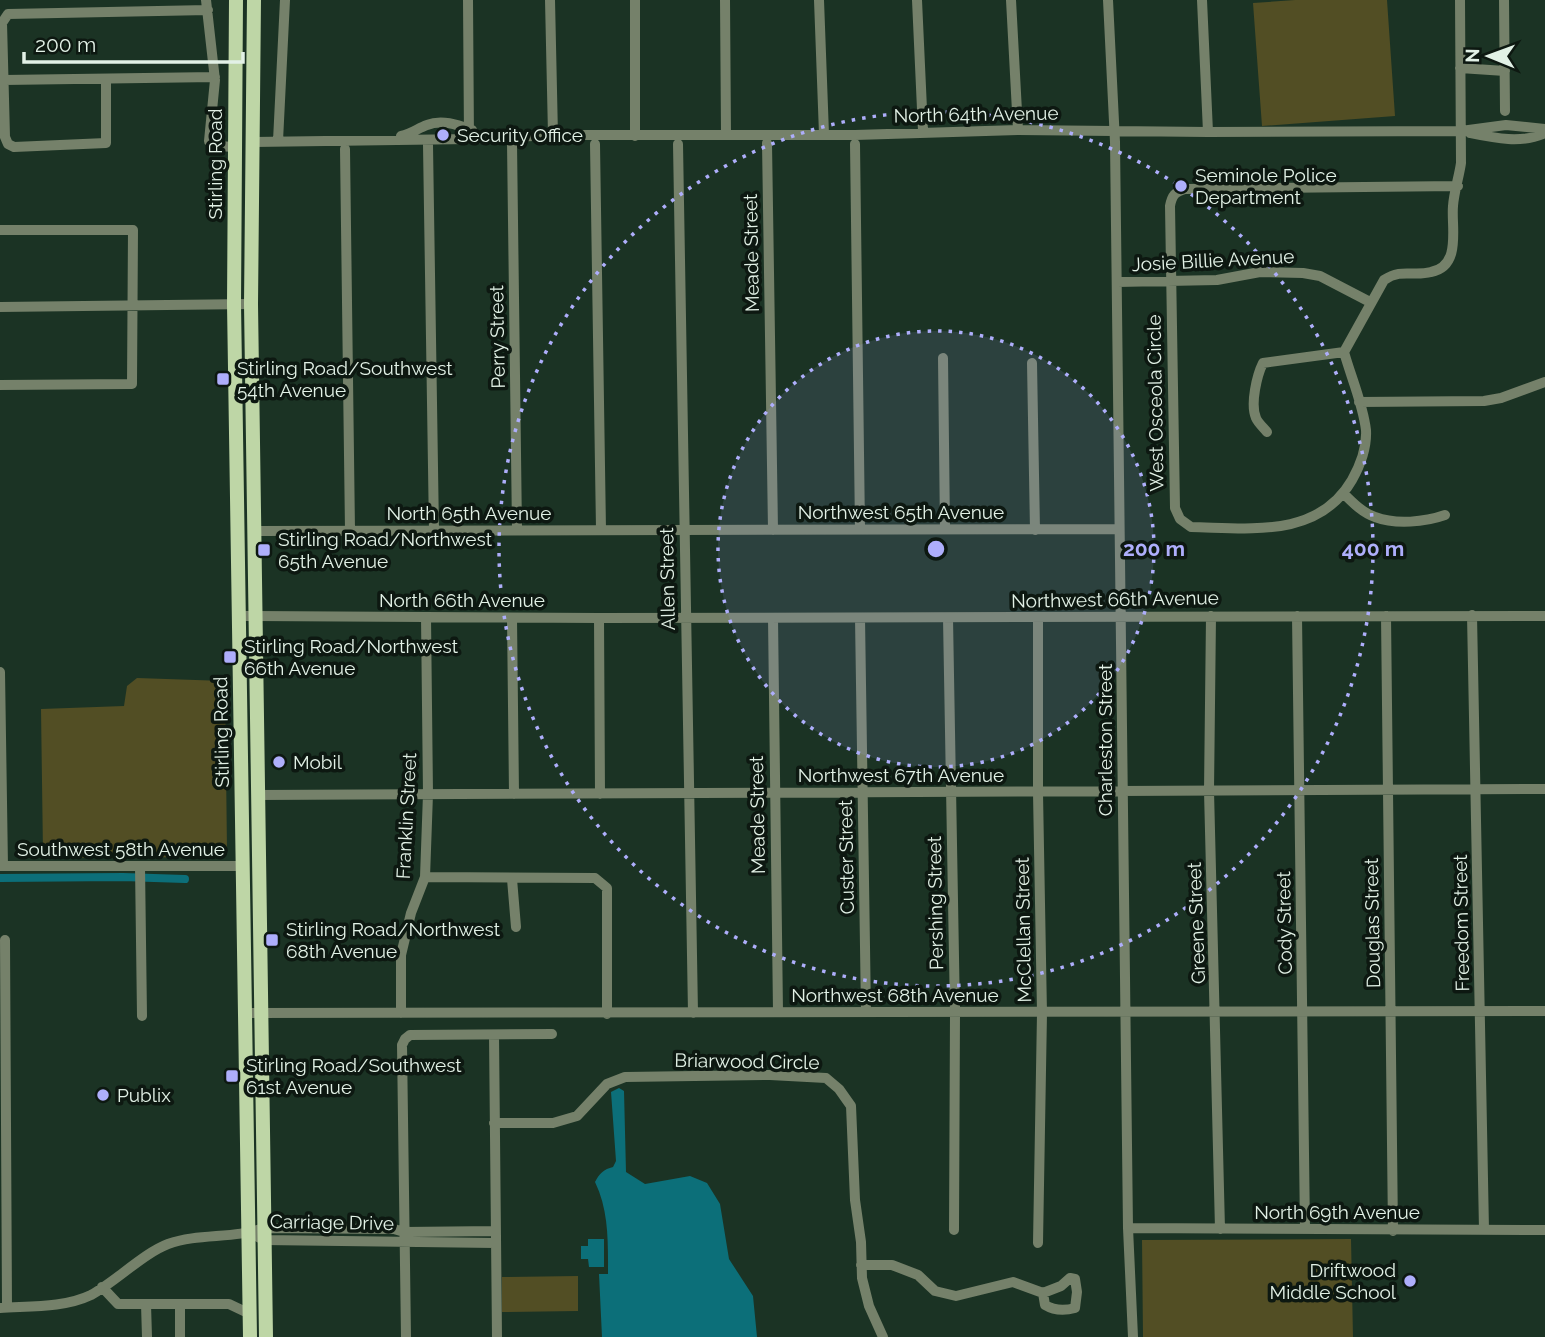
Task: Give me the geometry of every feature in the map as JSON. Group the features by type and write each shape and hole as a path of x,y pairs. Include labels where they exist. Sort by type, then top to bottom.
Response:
{"main road":[{"name":"Stirling Road","path":"236,0 234,304 250,1337"},
{"name":"Stirling Road","path":"254,0 251,304 265,1337"},
{"path":"241,736 250,745 251,800 258,810"}],"street":[{"path":"278,141 285,0"},
{"path":"468,0 469,134"},
{"path":"550,0 553,135"},
{"path":"635,0 635,136"},
{"path":"725,0 726,134"},
{"path":"819,0 824,134"},
{"path":"917,0 923,131"},
{"path":"1012,0 1018,130"},
{"name":"Charleston Street","path":"1108,0 1117,282 1128,1228 1133,1337"},
{"path":"1202,0 1208,132"},
{"path":"1267,432 1256,419 1255,409 1256,377 1263,363 1344,352 1384,280 1393,274 1432,272 1442,267 1452,255 1453,204 1461,163 1460,0"},
{"path":"1504,0 1505,111"},
{"path":"106,79 106,143 14,147 8,144 5,137 2,23 8,14 207,5 215,77 215,100 209,138 210,143 217,146 235,147"},
{"path":"1460,68 1505,71"},
{"path":"4,80 215,77"},
{"name":"North 64th Avenue","path":"386,139 410,135 428,124 439,123 459,124 469,134"},
{"name":"North 64th Avenue","path":"251,142 469,134 491,137 635,136 1018,130 1114,137 1208,132 1461,131 1506,125 1545,131"},
{"name":"Perry Street","path":"512,143 517,530"},
{"name":"Meade Street","path":"767,143 773,530"},
{"path":"595,144 601,530"},
{"name":"Allen Street","path":"678,144 692,1013"},
{"path":"855,144 860,530"},
{"path":"428,145 434,531"},
{"path":"345,149 350,531"},
{"path":"1171,281 1171,197 1185,189 1458,186"},
{"path":"0,230 133,230 132,384 0,385"},
{"name":"Josie Billie Avenue","path":"1117,282 1217,280 1260,272 1303,273 1320,276 1370,302"},
{"name":"West Osceola Circle","path":"1171,281 1175,508 1180,519 1191,527 1275,528 1311,517 1344,494 1361,465 1366,429 1344,352"},
{"path":"0,307 251,304"},
{"path":"943,358 945,529"},
{"path":"1032,363 1035,530"},
{"path":"1359,402 1484,401 1501,398 1545,382"},
{"path":"1344,494 1356,506 1374,517 1396,521 1430,520 1445,515"},
{"name":"Northwest 65th Avenue","path":"684,530 1118,529"},
{"name":"North 65th Avenue","path":"254,531 684,530"},
{"name":"Freedom Street","path":"1472,615 1484,1230"},
{"name":"North 66th Avenue","path":"238,616 686,618"},
{"name":"Greene Street","path":"1211,616 1209,791 1220,1229"},
{"name":"Cody Street","path":"1297,616 1306,1229"},
{"name":"Douglas Street","path":"1386,616 1393,1231"},
{"name":"Northwest 66th Avenue","path":"686,618 1545,616"},
{"name":"Franklin Street","path":"401,1013 401,955 411,913 425,877 428,794 426,617"},
{"path":"512,618 514,794"},
{"path":"599,618 600,794"},
{"name":"Meade Street","path":"773,618 778,1012"},
{"name":"Custer Street","path":"860,618 866,1013"},
{"name":"Pershing Street","path":"948,618 955,1013 954,1230"},
{"name":"McClellan Street","path":"1038,618 1042,1013 1038,1242"},
{"path":"0,672 1,866"},
{"name":"Northwest 67th Avenue","path":"258,795 1545,789"},
{"name":"Southwest 58th Avenue","path":"1,866 243,866"},
{"path":"141,866 142,1016"},
{"path":"425,877 594,878 607,888 607,1014"},
{"path":"512,879 516,928"},
{"path":"5,940 4,1308 69,1302 89,1296 166,1244 211,1235 248,1233"},
{"name":"Northwest 68th Avenue","path":"245,1013 1545,1011"},
{"path":"406,1337 402,1045 405,1038 410,1035 552,1034"},
{"path":"494,1035 498,1337"},
{"name":"Briarwood Circle","path":"494,1123 553,1123 577,1116 607,1084 625,1077 770,1075 827,1078 851,1106 862,1279 869,1306 883,1337"},
{"name":"North 69th Avenue","path":"1128,1228 1545,1230"},
{"name":"Carriage Drive","path":"248,1233 295,1234 394,1229 404,1237 496,1237"},
{"path":"861,1265 892,1265 918,1275 935,1291 956,1297 1013,1282 1043,1293"},
{"path":"102,1287 118,1304 229,1304 250,1314"},
{"path":"146,1304 147,1337"},
{"path":"180,1304 180,1337"}],"shaded area":[{"path":"1387,0 1395,116 1262,126 1253,3"},
{"path":"137,678 225,681 227,850 218,857 51,858 43,854 41,709 124,706 127,686"},
{"path":"1351,1239 1353,1337 1143,1337 1142,1240"},
{"path":"578,1276 578,1311 502,1312 502,1277"}],"water":[{"path":"619,1088 624,1091 626,1172 645,1184 690,1176 707,1183 720,1204 729,1259 753,1296 757,1337 602,1337 599,1274 608,1274 608,1238 603,1204 595,1182 602,1172 613,1167 616,1161 611,1092"},
{"path":"588,1239 604,1239 604,1267 589,1267 588,1259 581,1259 581,1246 588,1246"}],"waterway":[{"path":"0,878 185,879"}],"place":[{"name":"Security Office","path":"443,135"},
{"name":"Seminole Police Department","path":"1181,186"},
{"name":"Stirling Road/Southwest 54th Avenue","path":"223,379"},
{"name":"Stirling Road/Northwest 65th Avenue","path":"264,550"},
{"name":"Stirling Road/Northwest 66th Avenue","path":"230,657"},
{"name":"Mobil","path":"279,762"},
{"name":"Stirling Road/Northwest 68th Avenue","path":"272,940"},
{"name":"Stirling Road/Southwest 61st Avenue","path":"232,1076"},
{"name":"Publix","path":"103,1095"},
{"name":"Driftwood Middle School","path":"1410,1281"}]}
